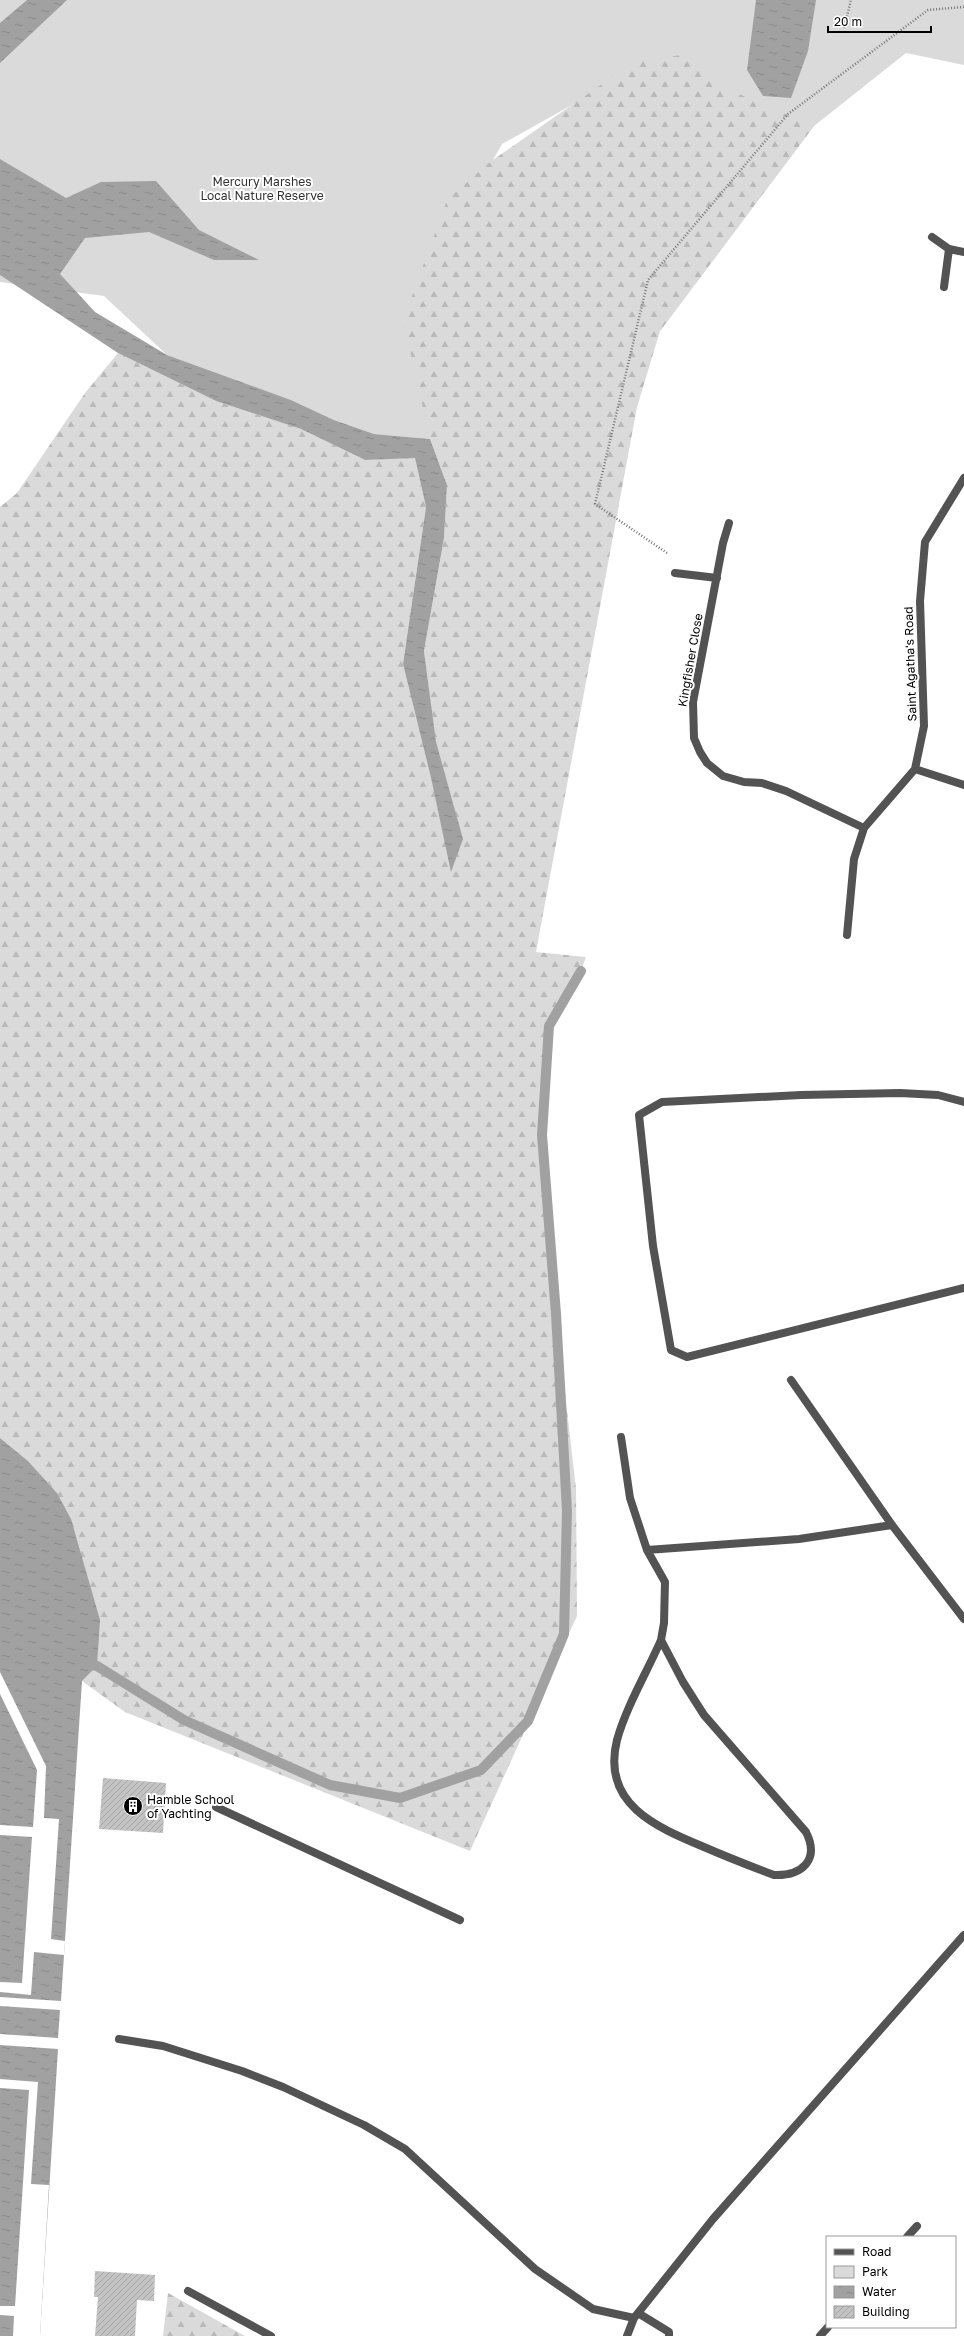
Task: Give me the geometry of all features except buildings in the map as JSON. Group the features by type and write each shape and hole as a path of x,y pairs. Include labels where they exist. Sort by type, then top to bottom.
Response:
{"street":[{"path":"932,237 949,249 964,252"},
{"path":"944,287 949,249"},
{"name":"Saint Agatha's Road","path":"847,935 854,859 864,828 915,769 924,726 920,602 925,542 964,478"},
{"name":"Kingfisher Close","path":"729,523 693,702 694,738 700,752 707,762 723,776 744,782 762,783 786,791 864,828"},
{"path":"675,573 717,578"},
{"path":"915,769 964,785"},
{"path":"964,1102 938,1095 900,1093 801,1095 662,1102 639,1114 653,1246 671,1350 687,1357 964,1288"},
{"path":"791,1380 892,1525 964,1619"},
{"path":"621,1437 630,1498 647,1550 665,1582 664,1623 661,1640 618,1740 615,1776 620,1791 632,1807 651,1823 668,1832 774,1875 786,1876 796,1872 806,1865 812,1854 811,1841 806,1832 704,1715 683,1682 661,1640"},
{"path":"647,1550 799,1538 892,1525"},
{"path":"216,1807 460,1920"},
{"path":"628,2336 636,2316 713,2219 964,1934"},
{"path":"119,2039 162,2046 242,2072 283,2087 364,2125 405,2149 535,2269 593,2308 636,2316 669,2332 669,2336"},
{"path":"908,2236 917,2226"},
{"path":"188,2291 271,2336"},
{"path":"820,2336 827,2328"}],"path":[{"path":"844,28 851,0"},
{"path":"669,555 594,504 648,280 788,114 928,10 964,7"}],"green space":[{"name":"Mercury Marshes Local Nature Reserve","path":"0,0 964,0 964,65 906,53 814,126 660,331 652,60 502,144 403,321 477,470 430,439 374,434 334,420 291,400 167,355 104,296 0,282"},
{"path":"687,54 732,91 814,126 660,331 637,407 536,952 586,957 581,971 549,1026 546,1187 556,1314 576,1489 577,1616 470,1851 125,1712 82,1681 97,1666 57,1493 28,1461 0,1438 0,507 17,493 85,393 118,353 216,401 301,429 365,460 415,457 426,507 403,664 452,871 424,651 444,538 447,485 430,439 403,321 447,200 490,162 632,63"},
{"path":"168,2293 245,2336 163,2336"}],"water":[{"path":"27,0 67,0 0,63 0,23"},
{"path":"756,0 816,0 808,51 791,98 763,96 747,70"},
{"path":"0,159 66,198 101,182 156,181 199,230 259,260 214,260 149,232 85,238 60,274 95,312 167,355 291,400 334,420 374,434 430,439 447,485 444,538 424,651 436,742 463,839 451,872 431,778 403,664 426,507 415,458 365,460 301,429 216,401 118,353 0,275"},
{"path":"0,1438 28,1461 57,1493 71,1519 100,1620 97,1666 82,1681 61,2001 0,1997"},
{"path":"0,2006 60,2010 58,2038 0,2034"},
{"path":"0,2045 58,2049 40,2336 0,2336"}],"pier":[{"path":"0,1672 46,1766 44,1818 59,1819 51,1939 65,1941 64,1955 34,1952 31,1995 0,1992 0,1982 22,1983 32,1837 0,1835 0,1825 33,1827 37,1770 0,1694"},
{"path":"0,2079 38,2082 31,2184 49,2185 40,2336 13,2336 14,2316 0,2315 0,2306 15,2306 29,2090 0,2088"}],"waterway":[{"path":"83,1663 97,1666 184,1720 330,1785 400,1798 481,1770 528,1721 564,1634 567,1511 556,1314 542,1135 549,1026 581,971"}],"place":[{"name":"Hamble School of Yachting","path":"133,1806"}]}
